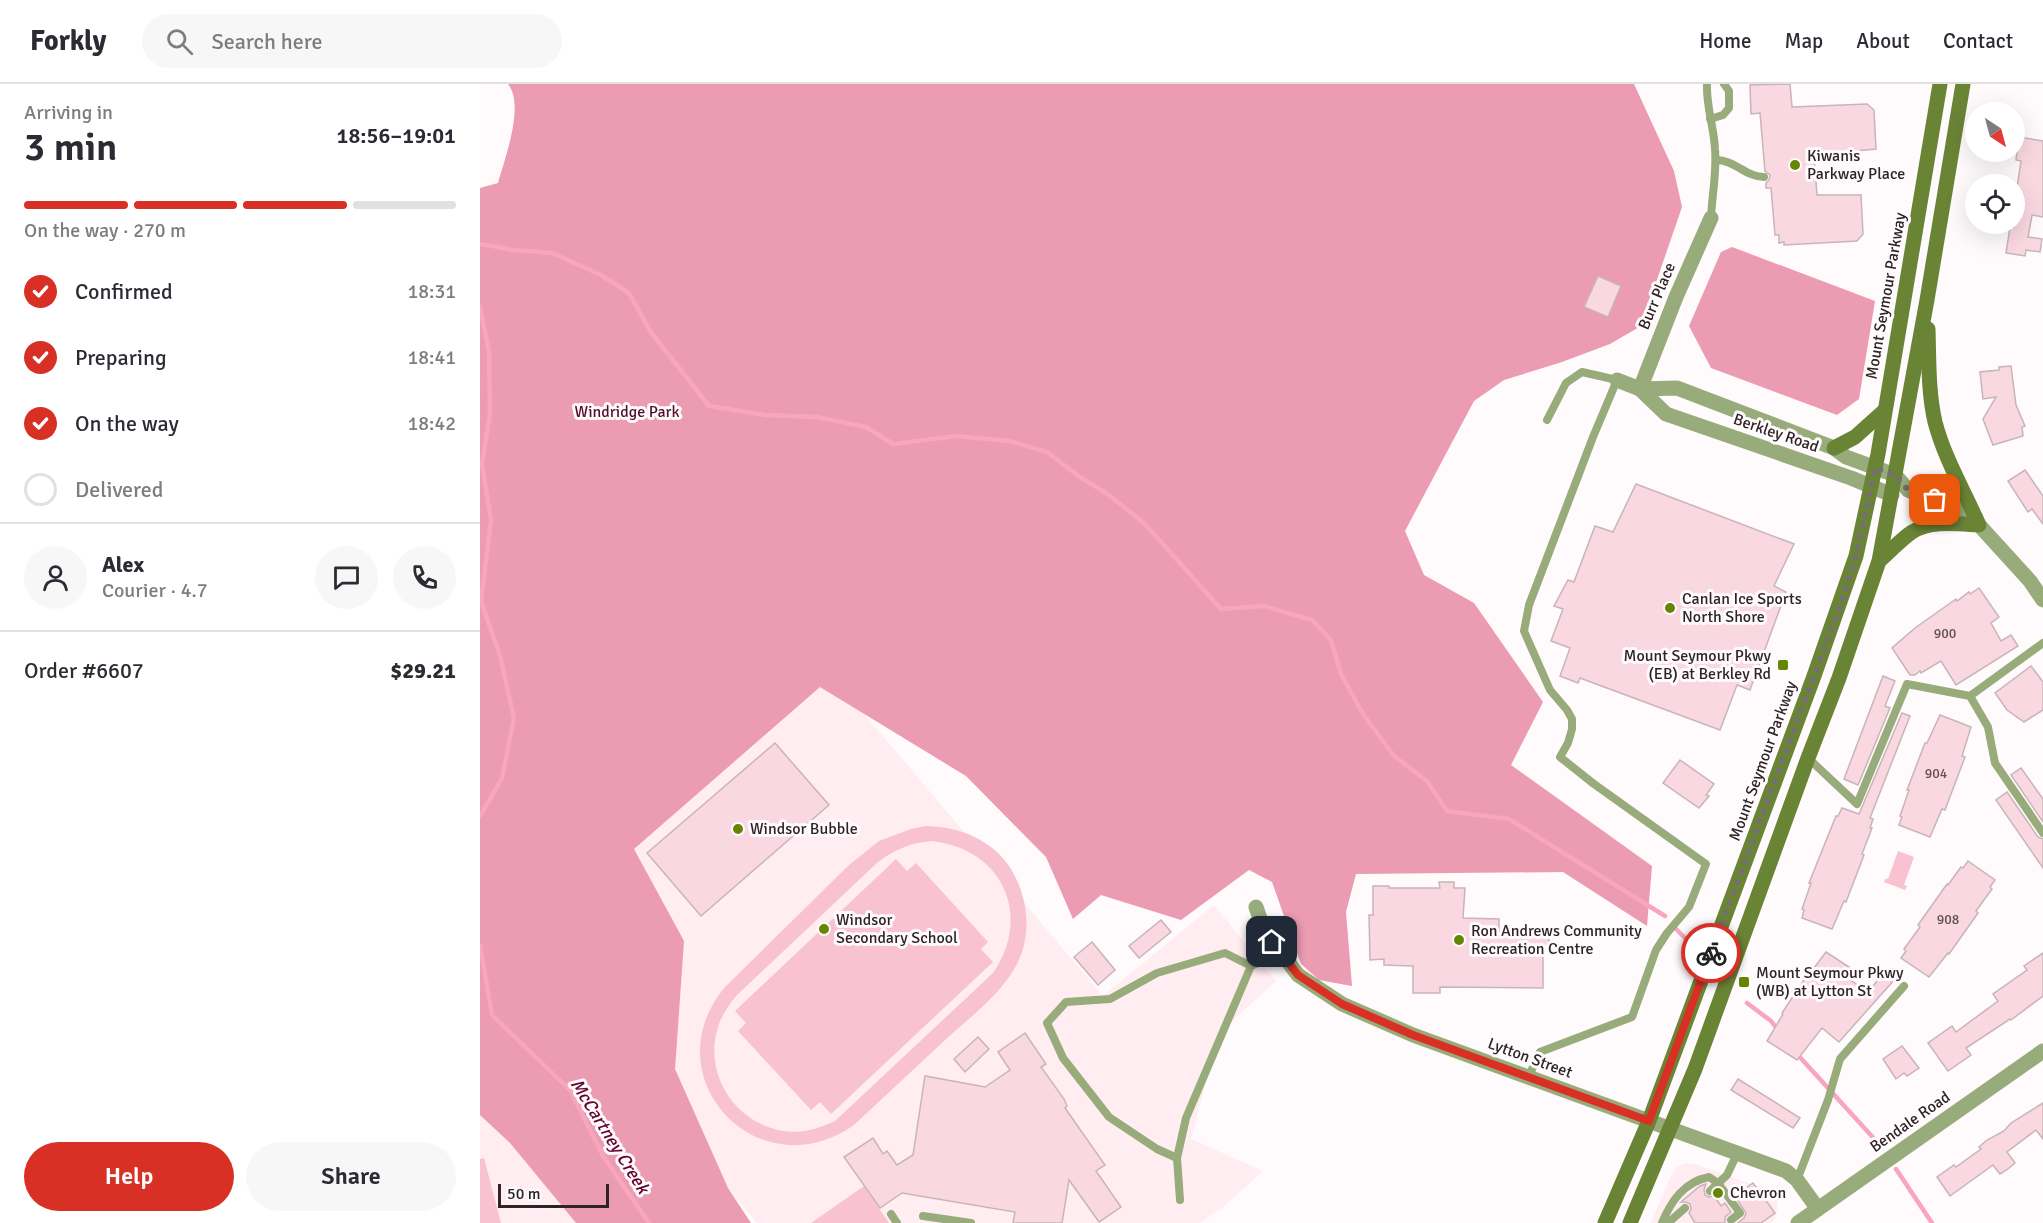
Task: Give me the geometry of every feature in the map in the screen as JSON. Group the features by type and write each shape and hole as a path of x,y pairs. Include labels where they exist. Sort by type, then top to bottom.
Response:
{"main road":[{"name":"Mount Seymour Parkway","path":"1605,1223 1649,1121 1842,601 1856,556 1875,468 1940,84"},
{"path":"1630,1223 1695,1068 1839,678 1879,561 1927,300 1963,84"},
{"path":"1879,561 1912,532 1925,526 1979,525 1943,447 1935,420 1930,378 1927,300"},
{"path":"1834,448 1855,437 1884,411"}],"street":[{"name":"Burr Place","path":"1640,389 1676,297 1711,218"},
{"name":"Berkley Road","path":"1617,380 1640,389 1666,414 1892,495"},
{"name":"Berkley Road","path":"1640,389 1677,388 1834,448 1846,457 1895,475 1908,490 1963,512 1979,525 2030,581 2043,600"},
{"path":"1892,495 1908,490"},
{"name":"Lytton Street","path":"1256,907 1264,930 1298,975 1342,1004 1413,1035 1786,1171 1797,1180 1818,1209"},
{"name":"Bendale Road","path":"1798,1223 2043,1051"}],"lane":[{"path":"1707,84 1716,160 1711,218"},
{"path":"1710,119 1723,115 1729,108 1729,92 1724,84"},
{"path":"1716,160 1725,160 1752,175 1764,177"},
{"path":"1528,1078 1540,1052 1632,1017 1656,950 1666,933 1689,907 1706,864 1560,757 1568,743 1572,719 1550,690 1524,631 1529,605 1617,380 1582,372 1566,384 1547,420"},
{"path":"1808,758 1857,804 1906,684 1970,696 2043,643"},
{"path":"1970,696 1988,727 1995,763 2043,833"},
{"path":"1177,1158 1157,1149 1109,1118 1064,1058 1047,1023 1066,1002 1110,999 1157,973 1225,953 1251,966"},
{"path":"1180,1200 1177,1158 1186,1118 1251,966 1280,953"},
{"path":"1797,1180 1828,1100 1840,1059 1904,986"},
{"path":"1710,1191 1727,1175 1737,1154"},
{"path":"1662,1223 1677,1195 1699,1179 1709,1177 1718,1183 1745,1223"},
{"path":"1668,1223 1685,1208"},
{"path":"1731,1220 1740,1213"},
{"path":"891,1214 897,1223"},
{"path":"923,1216 971,1223"}],"shaded area":[{"name":"Windsor Secondary School","path":"815,656 1103,996 1214,905 1276,981 1219,1033 1191,1139 1263,1171 1223,1207 1200,1223 757,1223 713,1170 590,844"},
{"path":"925,826 962,832 985,843 1004,859 1018,882 1025,909 1025,937 1017,965 987,1003 854,1125 818,1142 783,1145 752,1135 726,1115 708,1089 700,1057 705,1022 724,988 849,865 879,841","holes":["931,841 956,846 976,856 992,871 1004,888 1010,908 1010,929 1005,951 993,973 835,1121 805,1131 785,1131 750,1118 736,1106 725,1091 714,1055 719,1024 733,1000 884,857 903,847 924,842"]},
{"path":"1898,851 1914,857 1904,885 1907,886 1905,890 1884,882 1886,878 1888,879"},
{"path":"896,859 907,871 916,863 988,942 981,949 993,962 831,1114 820,1102 811,1110 738,1031 746,1023 735,1011"},
{"path":"480,1111 510,1143 576,1223 480,1223"},
{"path":"484,1158 501,1223 480,1223 480,1159"},
{"name":"Chevron","path":"1685,1163 1695,1164 1768,1190 1776,1198 1778,1205 1775,1218 1771,1223 1651,1223 1672,1173"},
{"path":"864,1186 889,1223 811,1223"}],"green space":[{"name":"Windridge Park","path":"508,84 1634,84 1674,171 1682,207 1641,326 1610,344 1504,380 1474,401 1405,531 1424,575 1474,603 1543,702 1511,765 1652,866 1647,926 1563,872 1356,874 1346,912 1352,986 1319,980 1301,964 1272,882 1249,870 1181,920 1101,895 1073,919 1046,857 966,776 820,687 634,849 684,941 675,1069 728,1188 751,1223 576,1223 510,1143 480,1115 480,188 498,183 509,146 515,105 513,93"},
{"path":"1732,247 1875,301 1859,399 1837,415 1711,368 1689,326 1721,252"}],"building":[{"name":"Kiwanis Parkway Place","path":"1790,84 1792,107 1867,104 1874,110 1876,149 1814,155 1817,195 1861,195 1863,234 1857,241 1784,245 1784,242 1779,243 1779,235 1775,235 1771,188 1766,188 1770,175 1765,171 1760,113 1751,114 1750,85"},
{"path":"2025,138 2043,141 2043,217 2032,215 2028,237 2042,239 2040,252 2026,250 2025,256 2006,253 2009,234 2025,234 2025,174 2019,174 2021,162 2025,162"},
{"path":"1598,276 1621,286 1608,317 1584,307"},
{"path":"2011,366 2016,405 2025,426 2022,427 2023,436 1993,445 1983,419 1996,397 1983,399 1980,372"},
{"path":"2025,470 2043,496 2043,524 2032,509 2028,512 2008,481"},
{"name":"Canlan Ice Sports North Shore","path":"1636,484 1794,544 1774,586 1786,592 1750,690 1737,685 1720,730 1580,678 1578,683 1560,676 1570,648 1551,641 1563,609 1554,606 1568,580 1574,582 1595,526 1613,532"},
{"path":"1979,588 1999,617 1991,623 2001,641 2011,635 2018,646 1956,685 1941,661 1921,673 1920,671 1915,675 1910,675 1892,648 1915,628 1956,599 1957,601"},
{"path":"2031,666 2043,682 2043,710 2024,722 2007,710 1995,693"},
{"path":"1883,676 1895,681 1885,706 1890,708 1858,785 1844,779"},
{"path":"1902,713 1910,716 1870,818 1873,819 1870,828 1872,828 1846,902 1844,901 1832,929 1802,918 1804,910 1802,909 1811,883 1809,883 1836,816 1842,808 1859,814"},
{"path":"1940,715 1971,727 1962,756 1965,757 1945,810 1942,809 1930,837 1899,825 1909,790 1907,790 1925,743"},
{"name":"Windsor Bubble","path":"775,743 829,805 701,916 647,853"},
{"path":"1680,760 1714,784 1706,795 1709,796 1699,808 1663,783"},
{"path":"2021,768 2043,799 2043,822 2011,775"},
{"path":"2007,792 2038,837 2043,839 2043,868 1996,800"},
{"path":"1968,861 1995,880 1990,887 1992,889 1949,954 1929,977 1901,958 1906,951 1904,949 1947,884"},
{"name":"Ron Andrews Community Recreation Centre","path":"1439,882 1454,882 1454,888 1465,888 1463,918 1499,919 1499,931 1549,931 1549,949 1543,949 1543,988 1440,987 1440,993 1413,993 1413,966 1384,965 1384,959 1370,960 1369,915 1373,915 1373,886 1440,888"},
{"path":"1161,920 1171,932 1139,958 1129,946"},
{"path":"1092,942 1115,970 1098,985 1074,957"},
{"path":"1826,952 1855,971 1849,979 1868,992 1886,970 1895,979 1839,1042 1822,1028 1797,1060 1767,1041 1782,1013 1810,971"},
{"path":"2043,953 2043,996 2011,1020 1966,1048 1971,1055 1948,1071 1928,1043 1952,1026 1956,1032 1998,1001 1993,994 2027,970 2024,966"},
{"path":"1025,1033 1046,1064 1041,1067 1064,1099 1067,1106 1065,1108 1105,1165 1096,1171 1121,1207 1099,1222 1069,1180 1062,1223 1013,1223 1015,1212 902,1193 880,1208 844,1157 873,1138 883,1154 887,1151 897,1165 913,1155 925,1076 985,1087 1010,1070 998,1052"},
{"path":"978,1037 989,1049 965,1072 954,1059"},
{"path":"1902,1046 1919,1068 1907,1076 1904,1073 1896,1079 1883,1059"},
{"path":"1738,1079 1800,1118 1793,1128 1731,1090"},
{"path":"2043,1103 2043,1139 2036,1130 2007,1152 2015,1163 2008,1169 2000,1174 1993,1165 1950,1196 1937,1177 1954,1165 1956,1167 1981,1149 1979,1147 1987,1140 2004,1131 2011,1123"},
{"path":"1753,1183 1775,1213 1761,1223 1738,1223 1746,1213 1735,1196"},
{"path":"1706,1184 1705,1195 1714,1196 1721,1206 1725,1203 1731,1212 1725,1217 1725,1223 1695,1223 1689,1213 1690,1204 1681,1202 1700,1186"}],"waterway":[{"path":"480,244 552,253 601,275 629,293 650,331 709,406 765,415 817,417 866,427 893,444 956,436 1009,441 1047,452 1109,495 1145,524 1221,609 1264,606 1312,620 1331,640 1341,674 1363,714 1394,756 1427,781 1447,811 1509,819 1665,916"},
{"name":"McCartney Creek","path":"480,307 489,352 490,413 482,464 491,520 481,601 500,656 514,718 502,778 480,816"},
{"path":"1676,929 1695,948"},
{"name":"McCartney Creek","path":"480,945 492,1015 570,1090 603,1156 649,1223"},
{"path":"1747,1003 1771,1021 1779,1031"},
{"path":"1797,1054 1878,1143"},
{"path":"1896,1169 1932,1223"}],"way so far":[{"path":"1711,953 1842,601 1856,556 1875,468 1895,475 1908,490 1935,500"}],"place":[{"name":"Kiwanis Parkway Place","path":"1795,165"},
{"name":"Canlan Ice Sports North Shore","path":"1670,608"},
{"name":"Mount Seymour Pkwy (EB) at Berkley Rd","path":"1783,665"},
{"name":"Windsor Bubble","path":"738,829"},
{"name":"Windsor Secondary School","path":"824,929"},
{"name":"Ron Andrews Community Recreation Centre","path":"1459,940"},
{"name":"Mount Seymour Pkwy (WB) at Lytton St","path":"1744,982"},
{"name":"Chevron","path":"1718,1193"}],"route":[{"path":"1272,942 1298,975 1342,1004 1413,1035 1649,1121 1711,953"}]}
